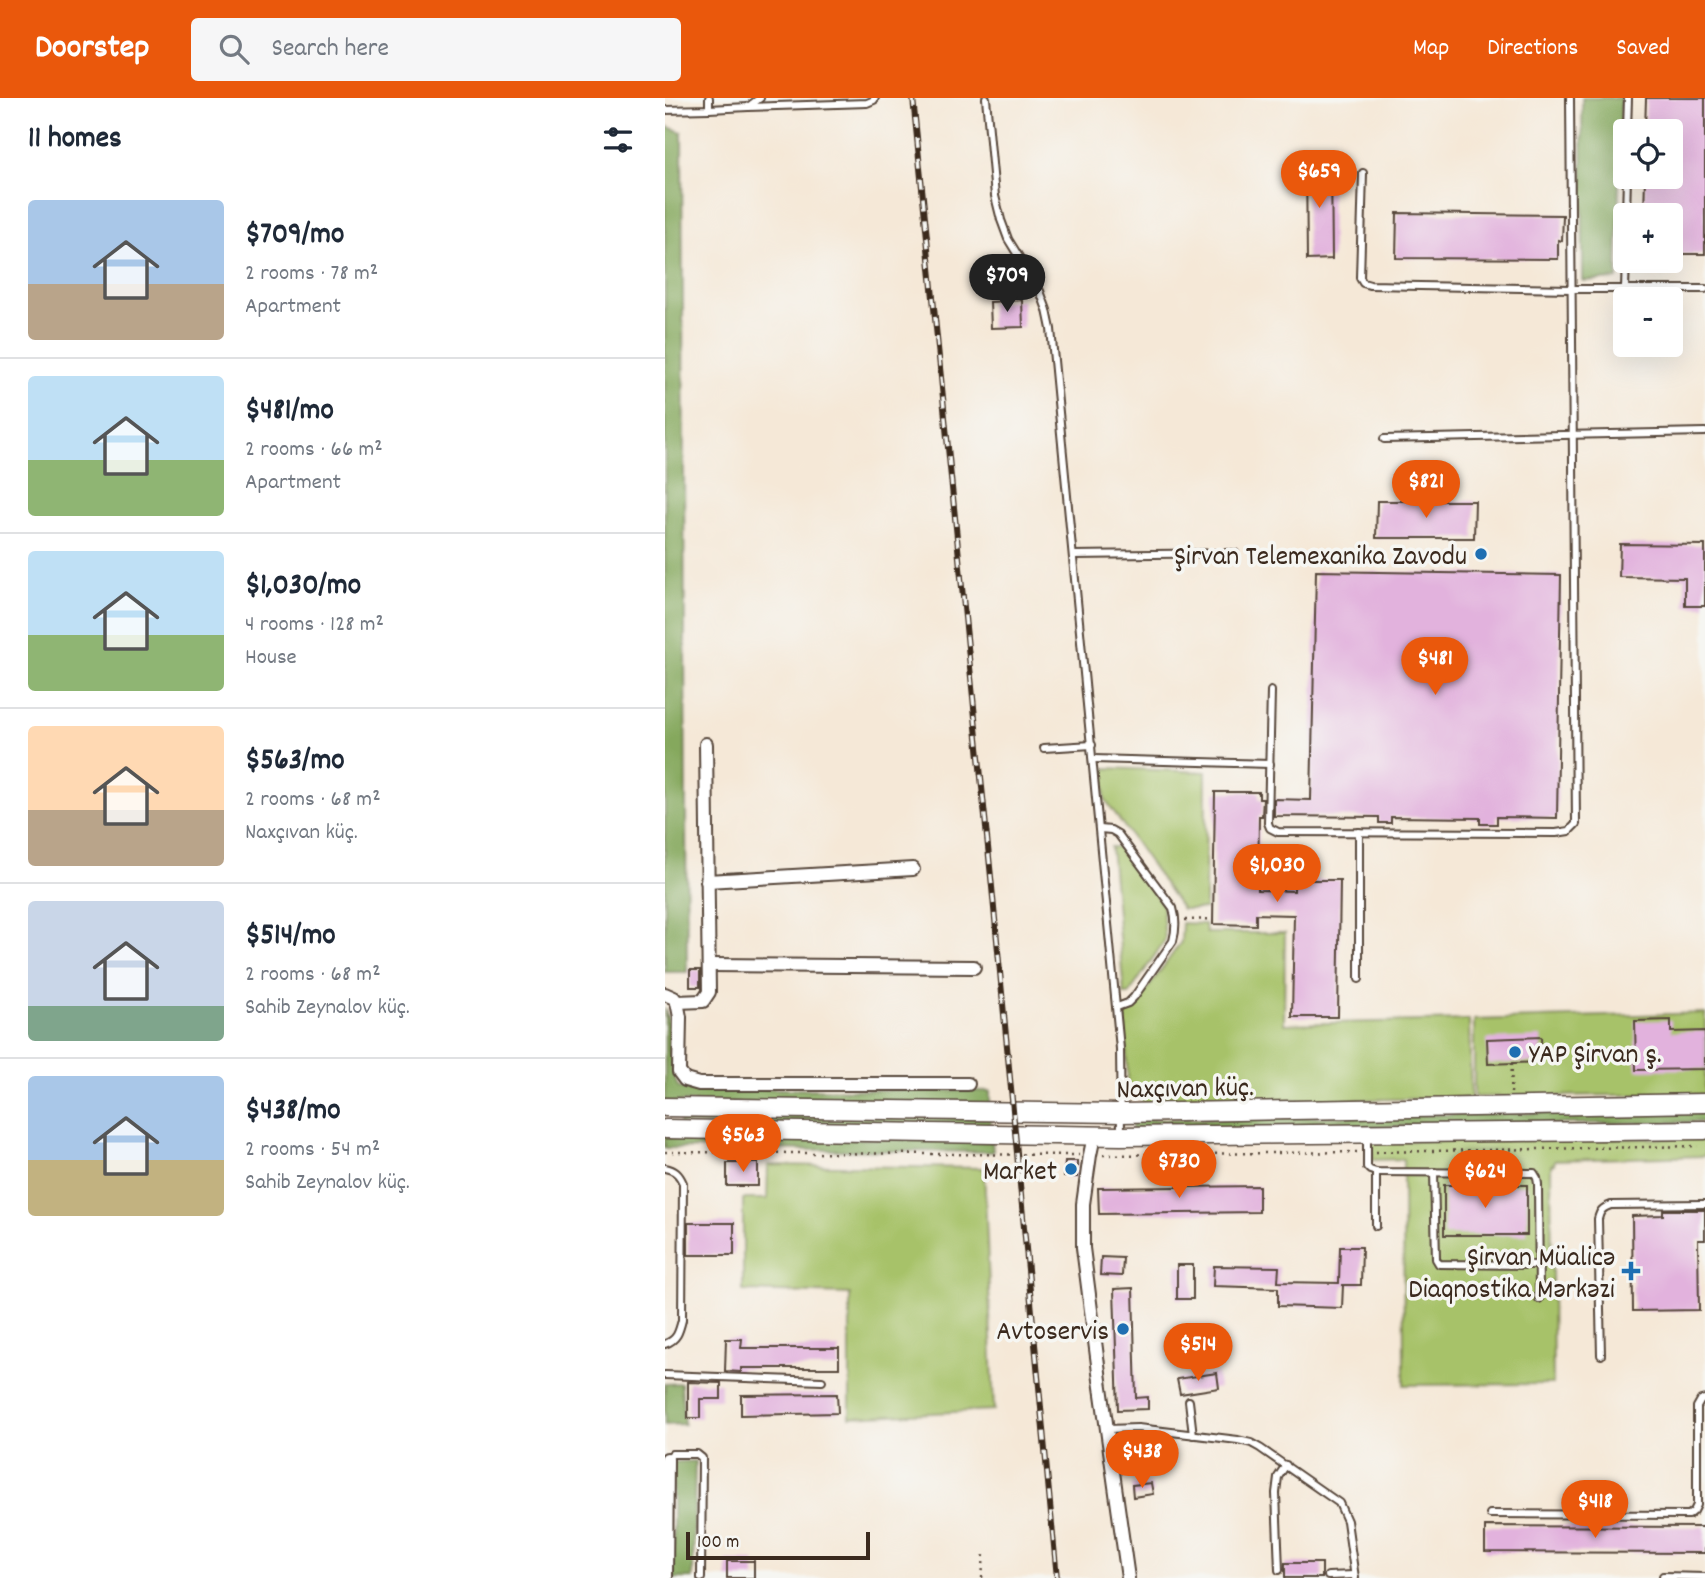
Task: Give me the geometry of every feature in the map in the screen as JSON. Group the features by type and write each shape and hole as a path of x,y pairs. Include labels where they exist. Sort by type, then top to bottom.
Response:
{"main road":[{"name":"Naxçıvan küç.","path":"665,1107 1122,1113 1705,1103"},
{"name":"Naxçıvan küç.","path":"665,1129 1367,1143 1705,1130"}],"street":[{"path":"677,1002 703,1001 709,992 706,744"},
{"path":"708,881 913,869"},
{"path":"709,965 974,967"},
{"path":"665,994 677,1002 680,1017 680,1072 685,1080 699,1084 968,1084"},
{"path":"1094,1136 1082,1214 1083,1248 1128,1578"},
{"path":"666,1578 667,1459"}],"lane":[{"path":"709,98 709,109"},
{"path":"748,107 760,98"},
{"path":"665,110 867,103 875,98"},
{"path":"986,98 995,196 1000,220 1008,239 1040,291 1047,310 1052,343 1117,1006 1121,1136"},
{"path":"1271,691 1268,823 1270,828 1278,832 1556,832 1569,831 1576,824 1570,98"},
{"path":"1627,119 1628,98"},
{"path":"1363,173 1360,278 1363,283 1613,289"},
{"path":"1683,289 1705,289"},
{"path":"1384,439 1705,432"},
{"path":"1073,555 1235,553"},
{"path":"1044,748 1092,745"},
{"path":"1094,759 1270,764"},
{"path":"1100,829 1111,830 1118,835 1173,908 1175,920 1173,941 1135,997 1128,1003 1117,1006"},
{"path":"1359,832 1359,979"},
{"path":"1367,1143 1367,1167 1375,1172 1534,1173 1538,1184 1539,1299"},
{"path":"665,1168 680,1175 683,1183 683,1252 682,1320 679,1335 665,1344"},
{"path":"1375,1172 1377,1226"},
{"path":"1434,1172 1436,1259 1439,1264 1538,1265"},
{"path":"1601,1356 1600,1211 1611,1205 1705,1204"},
{"path":"665,1375 822,1381"},
{"path":"1490,1514 1689,1515 1695,1511 1697,1505 1697,1407 1701,1400 1705,1399"},
{"path":"1189,1401 1193,1435"},
{"path":"1107,1429 1138,1428 1251,1443 1286,1465 1339,1503 1347,1521 1354,1576 1328,1576"},
{"path":"667,1459 672,1454 697,1454 702,1458 701,1578"},
{"path":"1279,1570 1276,1493 1278,1477 1286,1465"},
{"path":"1663,1576 1705,1577"}],"path":[{"path":"1175,920 1213,919"},
{"path":"1511,1063 1511,1107"},
{"path":"665,1152 1090,1155 1367,1143 1705,1146"},
{"path":"982,1578 984,1554"}],"green space":[{"path":"1582,98 1621,98 1621,119 1613,119 1613,189 1619,189 1619,203 1613,203 1613,273 1617,273 1617,279 1583,281"},
{"path":"665,126 682,132 687,972 665,972"},
{"path":"1107,768 1206,772 1205,909 1182,909 1105,799 1104,772"},
{"path":"1111,847 1119,847 1162,904 1165,940 1129,994 1124,994"},
{"path":"1182,923 1205,924 1206,933 1285,933 1284,1024 1469,1020 1471,1098 1144,1103 1128,1087 1125,1011 1134,1008 1181,942"},
{"path":"665,1009 670,1029 672,1069 679,1088 990,1091 990,1107 665,1102"},
{"path":"1705,1013 1705,1094 1474,1097 1474,1020"},
{"path":"1705,1110 1705,1122 1132,1130 1132,1120"},
{"path":"680,1113 991,1118 990,1129 680,1124"},
{"path":"665,1137 992,1140 993,1152 665,1148"},
{"path":"1705,1138 1705,1156 1555,1160 1551,1165 1553,1384 1404,1385 1403,1159 1372,1160 1373,1141"},
{"path":"768,1165 984,1168 994,1410 850,1417 850,1294 743,1291 743,1199 767,1199"},
{"path":"681,1383 684,1424 665,1425 665,1384"},
{"path":"695,1461 693,1578 673,1578 673,1462"}],"building":[{"path":"1646,98 1705,98 1705,254 1683,254 1683,203 1644,203 1645,189 1683,189 1683,119 1645,119"},
{"path":"1306,160 1331,160 1332,259 1307,260"},
{"path":"1397,213 1563,215 1562,241 1558,240 1558,259 1396,258"},
{"path":"1022,300 1023,327 991,328 990,302"},
{"path":"1377,501 1475,501 1474,538 1376,538"},
{"path":"1620,544 1705,545 1705,606 1685,606 1685,578 1619,577"},
{"path":"1316,571 1561,575 1557,818 1497,817 1497,824 1480,824 1480,818 1391,817 1391,823 1379,823 1379,817 1274,816 1274,799 1311,800"},
{"path":"1215,792 1259,792 1259,799 1263,799 1262,816 1259,816 1258,890 1294,891 1294,880 1340,880 1338,1017 1292,1017 1294,915 1256,914 1256,925 1213,924"},
{"path":"690,970 700,970 700,987 690,987"},
{"path":"1671,1020 1671,1032 1705,1031 1705,1069 1636,1070 1635,1021"},
{"path":"1541,1037 1542,1062 1488,1064 1487,1039"},
{"path":"1065,1161 1077,1161 1077,1177 1064,1177"},
{"path":"727,1163 758,1163 758,1186 727,1186"},
{"path":"1444,1185 1527,1185 1527,1235 1444,1235"},
{"path":"1259,1186 1259,1212 1099,1214 1098,1188"},
{"path":"1663,1210 1705,1210 1705,1240 1698,1240 1699,1310 1633,1311 1632,1216 1663,1215"},
{"path":"688,1223 734,1223 734,1255 688,1255"},
{"path":"1340,1247 1362,1247 1361,1285 1343,1285 1342,1308 1278,1306 1278,1288 1213,1286 1214,1266 1279,1267 1278,1282 1339,1283"},
{"path":"1101,1257 1123,1258 1122,1276 1100,1275"},
{"path":"1177,1265 1193,1265 1193,1299 1177,1299"},
{"path":"1133,1288 1136,1398 1148,1397 1148,1409 1118,1410 1114,1289"},
{"path":"726,1339 742,1339 741,1348 839,1348 839,1368 741,1368 741,1372 725,1371"},
{"path":"1217,1373 1219,1388 1180,1394 1177,1379"},
{"path":"688,1382 721,1383 721,1399 700,1399 700,1418 688,1418"},
{"path":"837,1394 838,1413 741,1415 741,1395"},
{"path":"1151,1483 1153,1494 1133,1497 1132,1485"},
{"path":"1485,1526 1705,1527 1705,1553 1485,1552"},
{"path":"727,1561 754,1561 754,1578 727,1578"},
{"path":"1285,1563 1322,1563 1322,1578 1285,1578"}],"railway":[{"path":"913,98 992,887 1057,1578"}],"place":[{"name":"Şirvan Telemexanika Zavodu","path":"1481,554"},
{"name":"YAP Şirvan ş.","path":"1515,1052"},
{"name":"Market","path":"1071,1169"},
{"name":"Şirvan Müalicə Diaqnostika Mərkəzi","path":"1631,1271"},
{"name":"Avtoservis","path":"1123,1329"}]}
